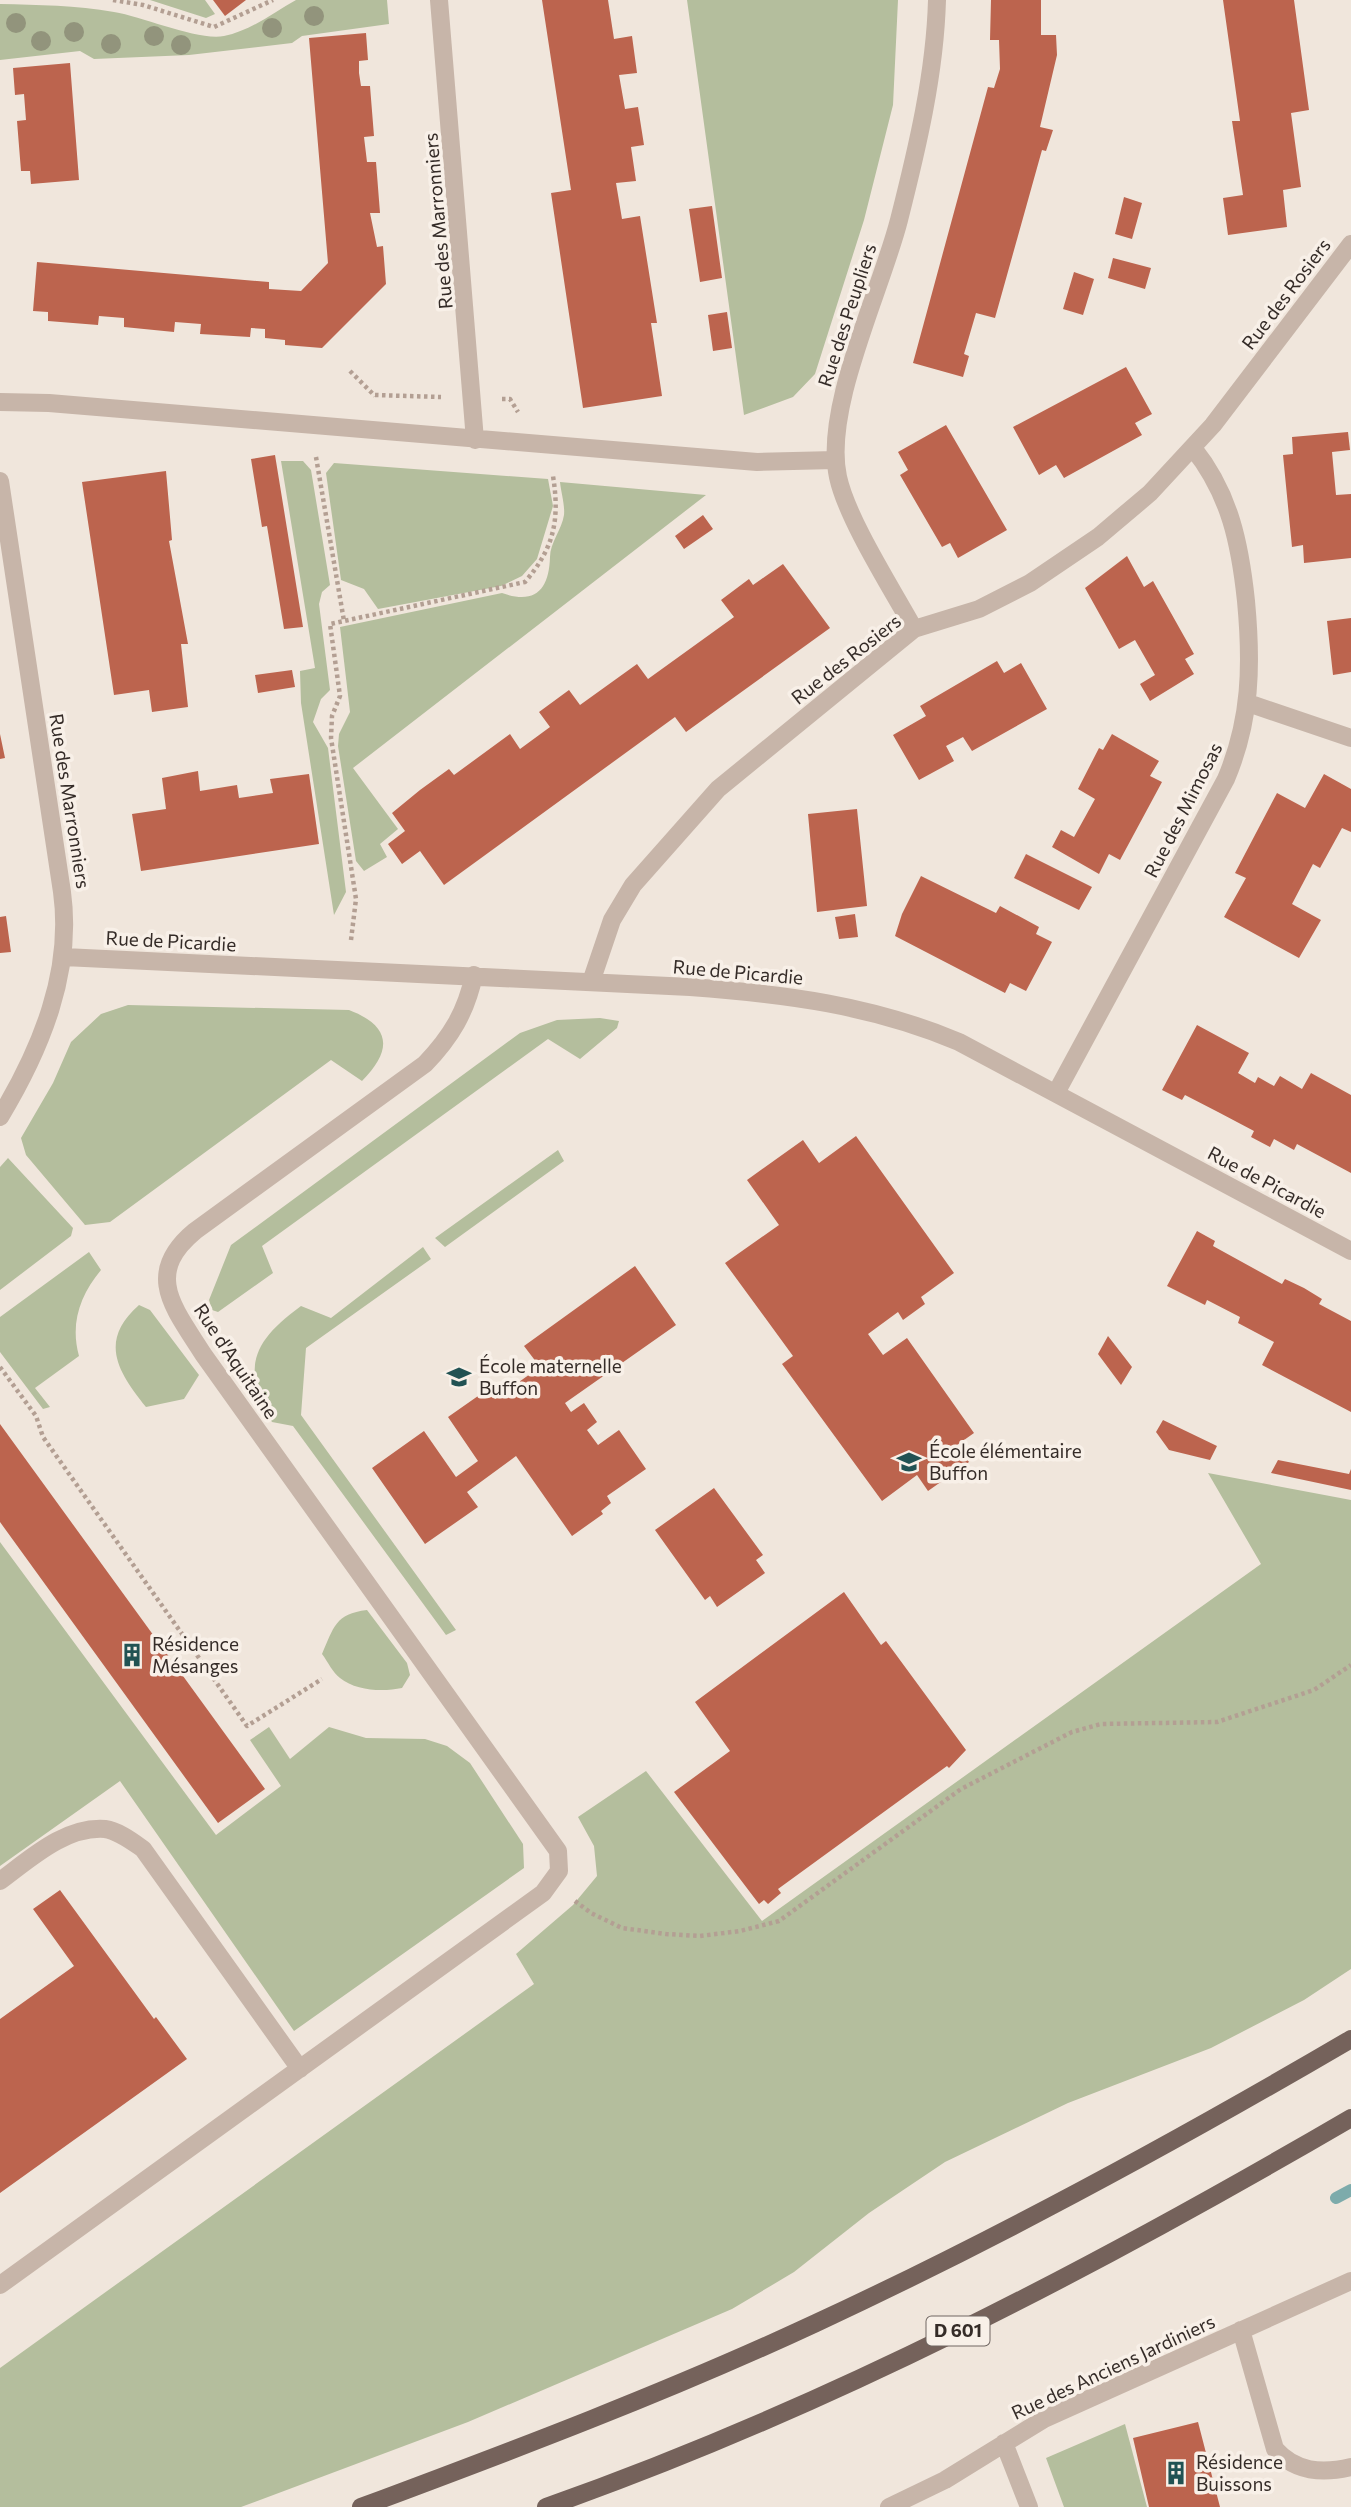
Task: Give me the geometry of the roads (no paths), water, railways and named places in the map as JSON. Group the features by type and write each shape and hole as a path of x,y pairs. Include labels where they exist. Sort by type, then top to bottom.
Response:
{"main road":[{"path":"361,2507 624,2405 835,2315 1107,2178 1351,2039"},
{"name":"D 601","path":"546,2507 730,2434 947,2336 1063,2278 1351,2118"}],"street":[{"name":"Rue des Marronniers","path":"439,0 475,440"},
{"name":"Rue des Peupliers","path":"914,629 845,498 835,460 836,433 844,393 901,210 925,102 937,0"},
{"name":"Rue des Rosiers","path":"591,982 612,920 633,885 718,789 914,629 979,609 1055,568 1150,494 1193,448 1351,244"},
{"path":"0,402 49,403 757,462 835,460"},
{"name":"Rue des Mimosas","path":"1056,1093 1226,779 1239,744 1248,703 1250,646 1238,538 1216,482 1193,448"},
{"name":"Rue des Marronniers","path":"0,481 62,892 64,957 43,1031 16,1091 0,1117"},
{"path":"1248,703 1351,738"},
{"name":"Rue de Picardie","path":"64,957 474,975 769,993 872,1011 960,1042 1351,1251"},
{"name":"Rue d'Aquitaine","path":"300,2069 553,1883 559,1871 558,1850 203,1354 177,1312 166,1277 167,1264 173,1252 195,1231 425,1064 453,1032 463,1014 474,975"},
{"path":"0,1881 47,1847 68,1836 88,1830 108,1829 128,1838 143,1849 300,2069 0,2285"},
{"name":"Rue des Anciens Jardiniers","path":"889,2507 927,2490 1044,2419 1351,2281"},
{"name":"Rue des Anciens Jardiniers","path":"1241,2330 1275,2449 1284,2460 1315,2471 1351,2467"},
{"name":"Rue des Anciens Jardiniers","path":"1004,2443 1029,2507"}],"waterway":[{"path":"1336,2198 1351,2190"}],"place":[{"name":"École maternelle Buffon","path":"459,1377"},
{"name":"École élémentaire Buffon","path":"909,1462"},
{"name":"Résidence Mésanges","path":"132,1655"},
{"name":"Résidence Buissons","path":"1176,2473"}]}
